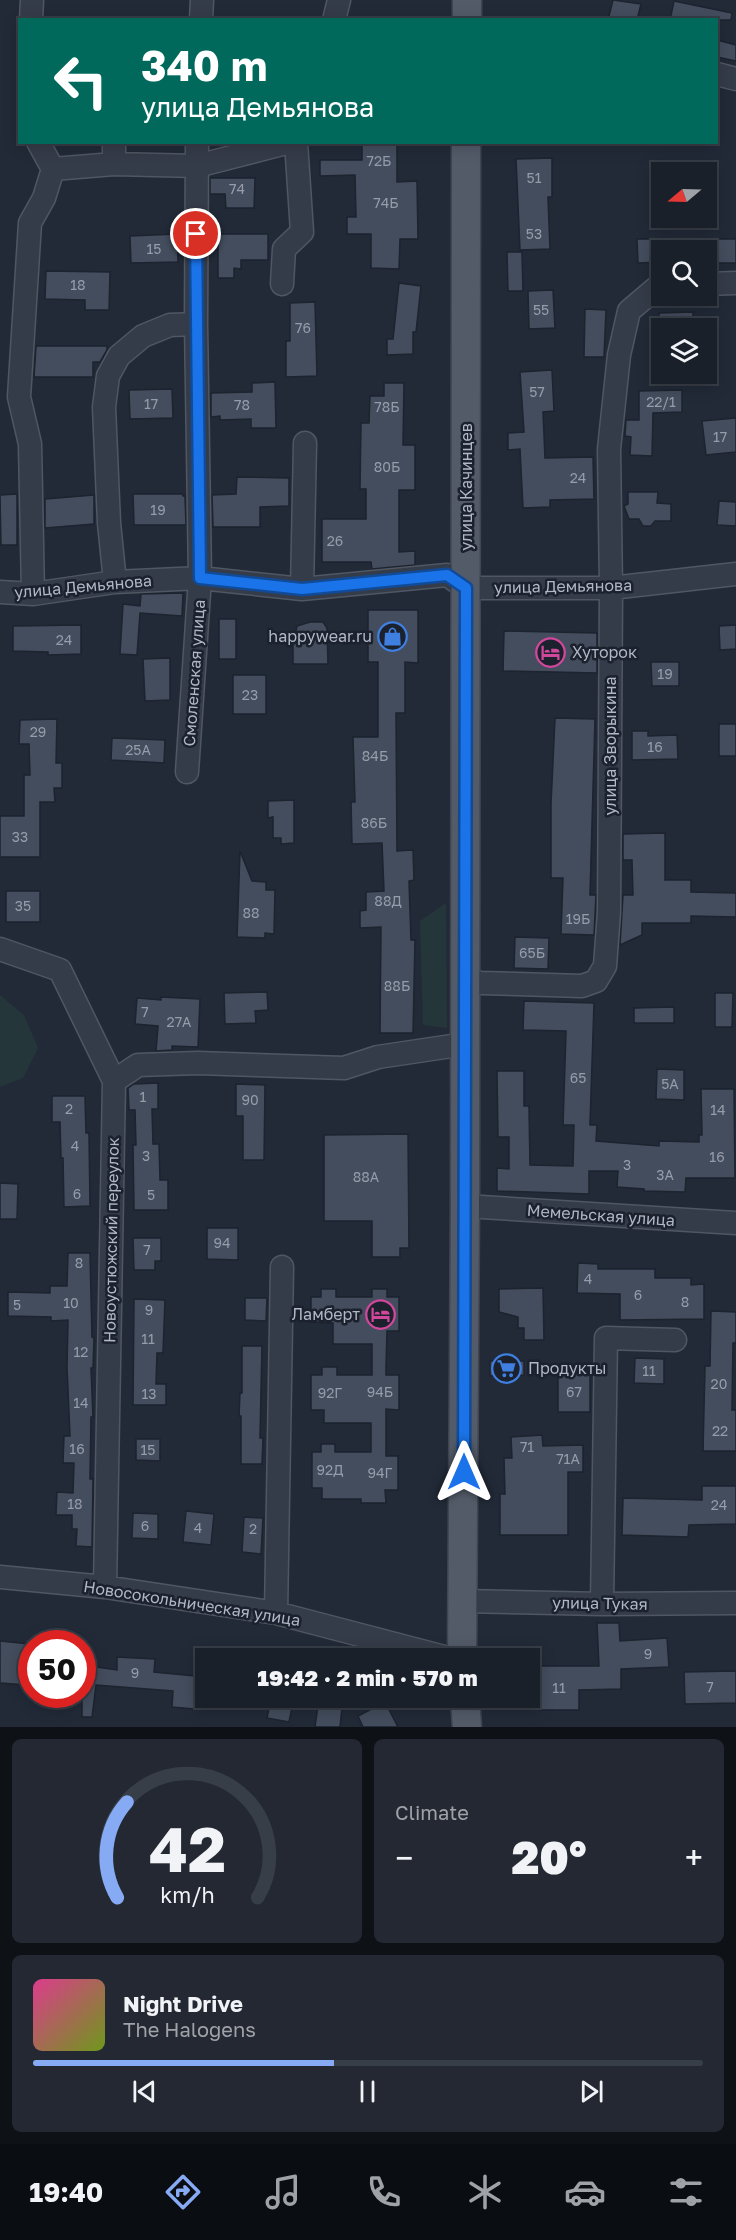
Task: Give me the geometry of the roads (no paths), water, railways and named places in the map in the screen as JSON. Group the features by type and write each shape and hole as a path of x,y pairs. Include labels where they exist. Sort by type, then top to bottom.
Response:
{"main road":[{"path":"466,18 467,0"},
{"name":"улица Качинцев","path":"462,1648 466,144"},
{"path":"466,1708 467,1727"}],"street":[{"path":"32,0 32,18"},
{"path":"201,18 202,0"},
{"path":"334,18 339,0"},
{"path":"718,74 736,79"},
{"path":"33,594 30,444 19,397 30,223 44,198 53,169 40,144"},
{"name":"Смоленская улица","path":"187,772 200,578 196,324 198,144"},
{"path":"53,169 114,153 197,166 282,144"},
{"path":"282,284 284,249 302,232 296,144"},
{"path":"717,284 736,283"},
{"name":"улица Зворыкина","path":"465,981 582,986 596,981 605,966 609,912 611,588 609,449 619,355 629,311 651,292"},
{"path":"115,582 109,523 105,419 108,376 118,356 143,336 170,325 196,324"},
{"path":"302,589 305,443"},
{"name":"улица Демьянова","path":"0,592 33,594 115,582 200,578 302,589 447,575 466,588 611,588 736,574"},
{"name":"Новоустюжский переулок","path":"0,949 60,970 114,1081 105,1587"},
{"path":"114,1081 138,1065 198,1063 344,1068 378,1057 465,1044"},
{"name":"Мемельская улица","path":"465,1206 736,1223"},
{"path":"276,1613 282,1267"},
{"path":"602,1604 606,1338 675,1340"},
{"name":"Новосокольническая улица","path":"0,1577 105,1587 276,1613 410,1648"},
{"name":"улица Тукая","path":"463,1601 602,1604 736,1603"}],"place":[{"name":"happywear.ru","path":"393,636"},
{"name":"Хуторок","path":"551,652"},
{"name":"Ламберт","path":"381,1314"},
{"name":"Продукты","path":"507,1368"}]}
